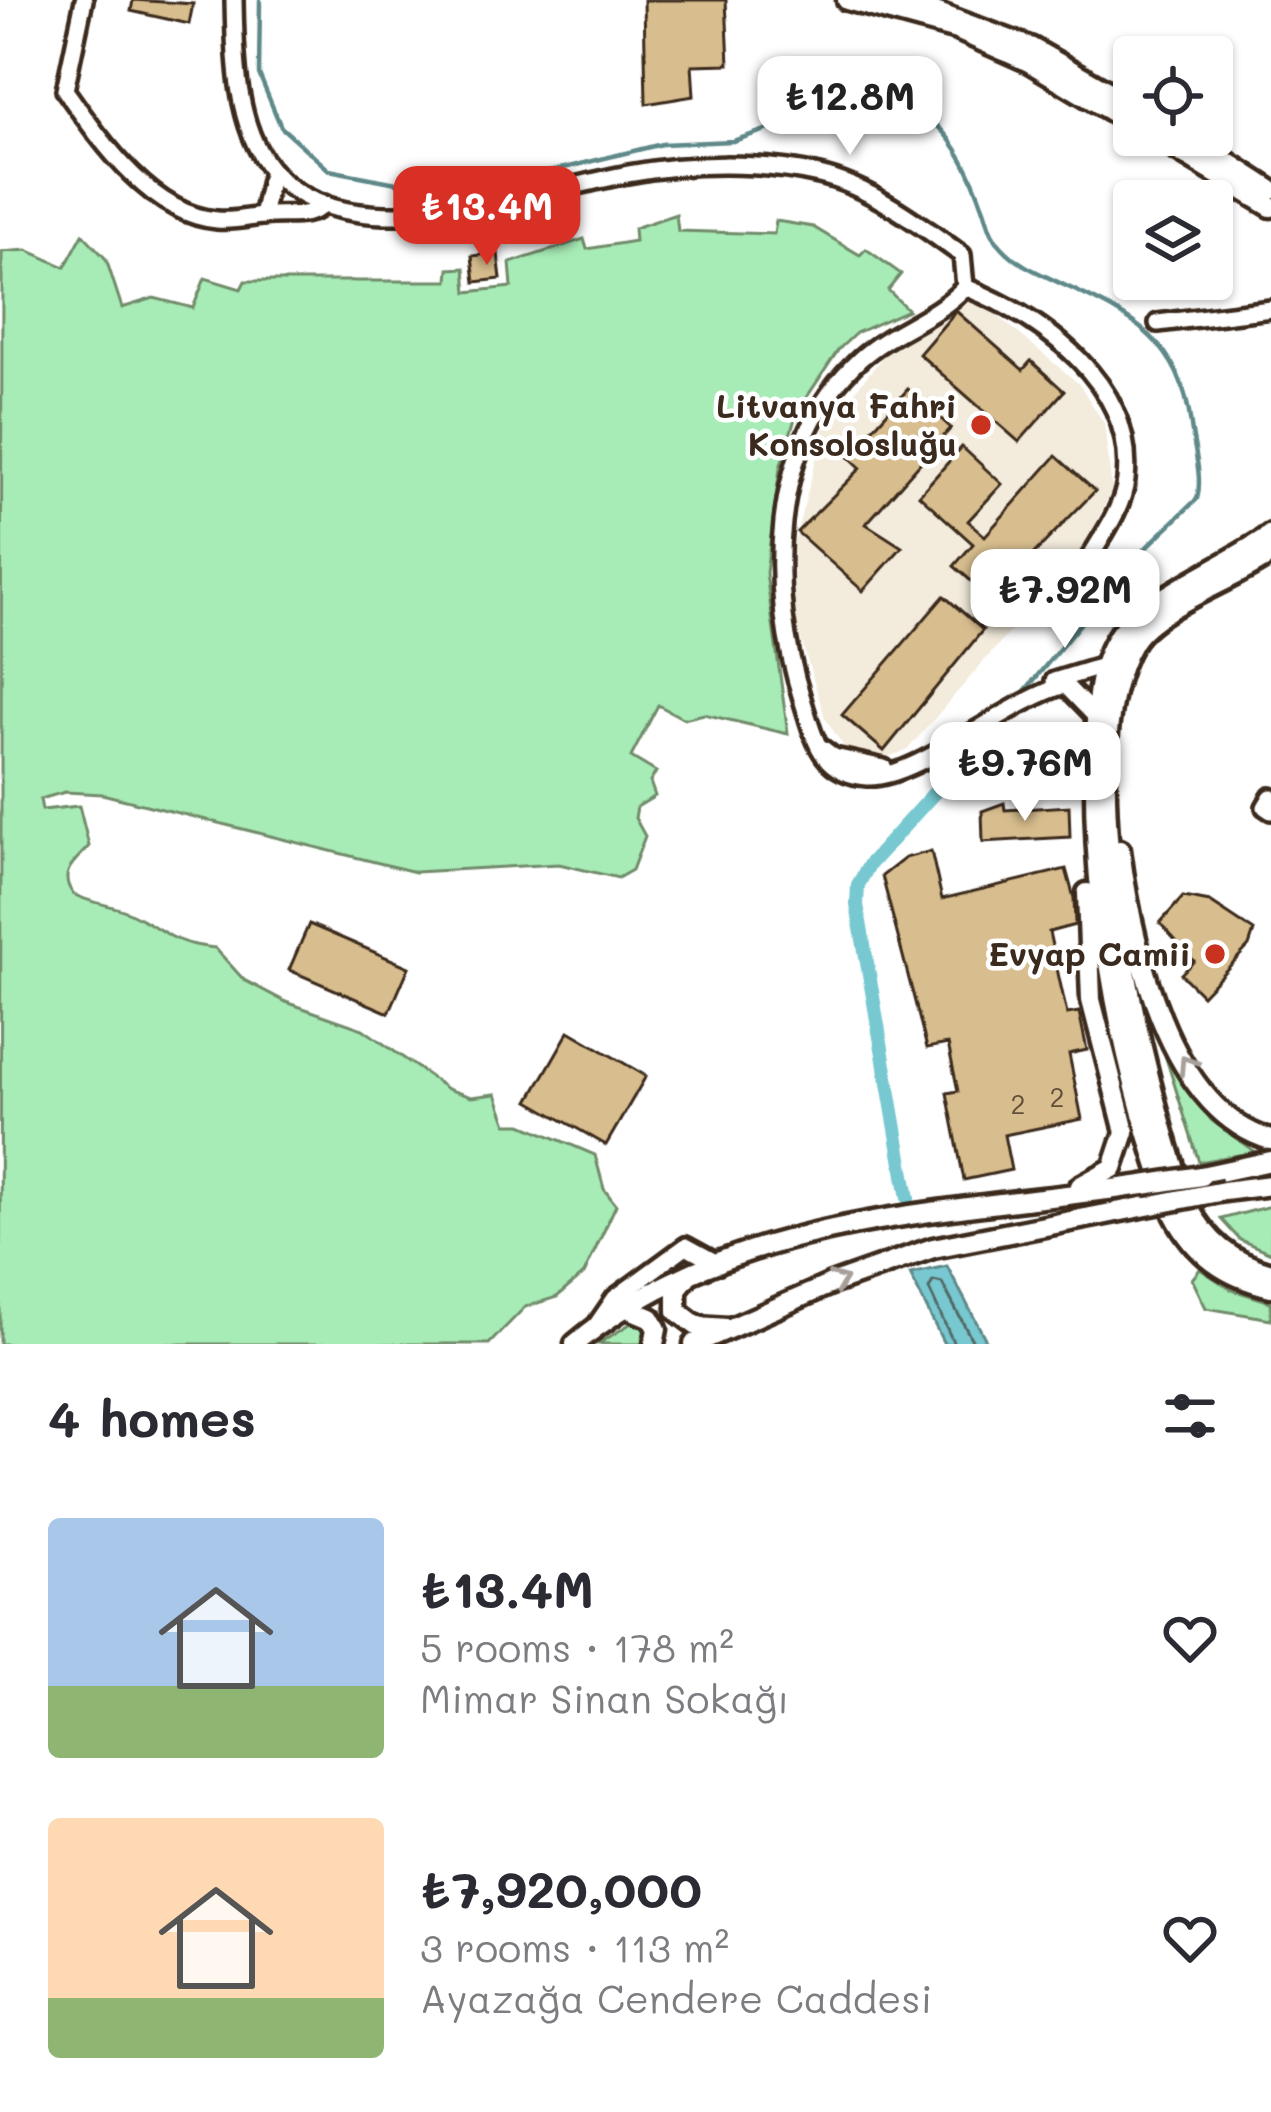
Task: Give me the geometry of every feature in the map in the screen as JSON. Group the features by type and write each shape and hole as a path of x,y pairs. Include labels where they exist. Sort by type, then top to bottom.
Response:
{"main road":[{"path":"848,0 956,30 1029,62 1113,112"},
{"path":"903,0 1032,48 1113,94"},
{"path":"1186,156 1271,208"},
{"path":"1218,156 1271,190"},
{"path":"1049,1196 1107,1175 1118,1161 1125,1132 1091,1000 1086,921 1103,666 1133,620 1271,534"},
{"path":"1271,554 1155,620 1135,639 1123,665 1113,719 1110,777 1110,866 1120,943 1173,1166 1187,1205 1210,1241 1230,1257 1271,1273"},
{"path":"1110,777 1139,954 1158,1012 1222,1113 1250,1132 1271,1139"},
{"path":"1094,853 1107,966 1174,1214 1186,1238 1212,1263 1271,1287"},
{"path":"575,1344 625,1307 687,1276 838,1228 1143,1185 1271,1161"},
{"path":"694,1344 933,1247 1267,1183"},
{"path":"687,1276 676,1289 677,1312 698,1327 732,1328"},
{"path":"625,1307 651,1318 657,1329 654,1344"}],"street":[{"path":"84,0 65,90 112,153 187,212 212,220 306,214 324,204"},
{"path":"234,0 244,107 272,171 324,204 449,215 659,170 818,174 865,194 962,255 964,287 948,305 856,363 817,418 793,473 780,544 781,610 816,742 834,757 889,767 1044,688 1103,666"},
{"path":"262,216 272,171"},
{"path":"964,287 1049,332 1091,371 1111,400 1126,482 1086,564"},
{"path":"1158,323 1271,309"},
{"path":"1044,688 1064,685 1072,689 1096,718"},
{"path":"1271,796 1265,807 1271,811"},
{"path":"595,1327 615,1298 686,1246 719,1264"}],"shaded area":[{"path":"973,295 1079,384 1104,423 1112,490 1086,544 907,750 879,760 846,750 825,718 795,620 793,546 824,430 887,351"}],"green space":[{"path":"676,214 678,231 774,234 776,221 813,227 860,255 866,249 901,274 888,290 908,310 856,333 839,349 797,412 780,468 766,573 788,734 704,714 684,719 658,705 631,757 656,772 650,782 655,796 637,807 635,818 645,836 632,870 618,878 559,864 415,872 102,794 65,792 40,799 42,810 79,806 89,846 68,873 73,894 128,912 178,940 215,948 244,980 286,1002 363,1029 447,1089 471,1097 496,1094 507,1124 522,1124 595,1155 604,1189 616,1205 584,1274 557,1297 525,1307 489,1344 0,1344 2,252 27,250 65,267 83,234 106,259 122,308 154,298 193,308 205,278 241,289 245,281 448,281 449,269 465,268 467,292 512,287 510,263 584,239 587,249 635,241 634,228"},
{"path":"1158,1033 1211,1120 1255,1152 1199,1162"},
{"path":"1271,1206 1271,1253 1240,1240 1221,1219"},
{"path":"1200,1269 1232,1290 1271,1302 1271,1319 1206,1308 1192,1279"},
{"path":"633,1322 646,1329 644,1344 598,1344"}],"water":[{"path":"947,1266 988,1344 944,1344 910,1274"}],"building":[{"path":"133,0 193,4 189,24 131,11"},
{"path":"644,0 726,0 729,64 692,65 694,96 646,104"},
{"path":"498,253 501,279 475,282 472,256"},
{"path":"956,311 1023,370 1031,361 1064,391 1019,442 919,354"},
{"path":"908,389 951,428 866,524 902,547 863,591 797,532 861,468 848,456"},
{"path":"962,447 1002,484 968,521 985,536 1056,456 1095,491 1021,567 1033,577 1004,610 954,566 973,544 919,495"},
{"path":"944,596 983,630 884,751 842,715"},
{"path":"1004,803 1005,810 1069,806 1070,837 983,842 982,811"},
{"path":"931,851 942,899 1066,869 1074,898 1075,925 1049,932 1067,1014 1079,1012 1087,1050 1069,1054 1082,1119 1004,1135 1011,1170 964,1180 947,1093 958,1091 948,1044 927,1048 882,876 905,858"},
{"name":"Evyap Camii","path":"1183,897 1210,902 1254,931 1249,946 1202,995 1181,974 1194,961 1160,923"},
{"path":"309,924 409,967 389,1013 289,970"},
{"path":"569,1031 646,1076 606,1145 529,1101"}],"waterway":[{"path":"260,0 259,74 281,127 329,170 407,185 483,188 662,144 733,141 865,97 908,105 926,116 966,165 994,238 1009,254 1133,322 1165,353 1186,397 1197,463 1197,499 1128,565 1020,697"},
{"path":"981,741 992,728"},
{"path":"908,1198 857,905 858,885 869,865 981,741"}],"place":[{"name":"Litvanya Fahri Konsolosluğu","path":"981,425"},
{"name":"Evyap Camii","path":"1215,954"}]}
